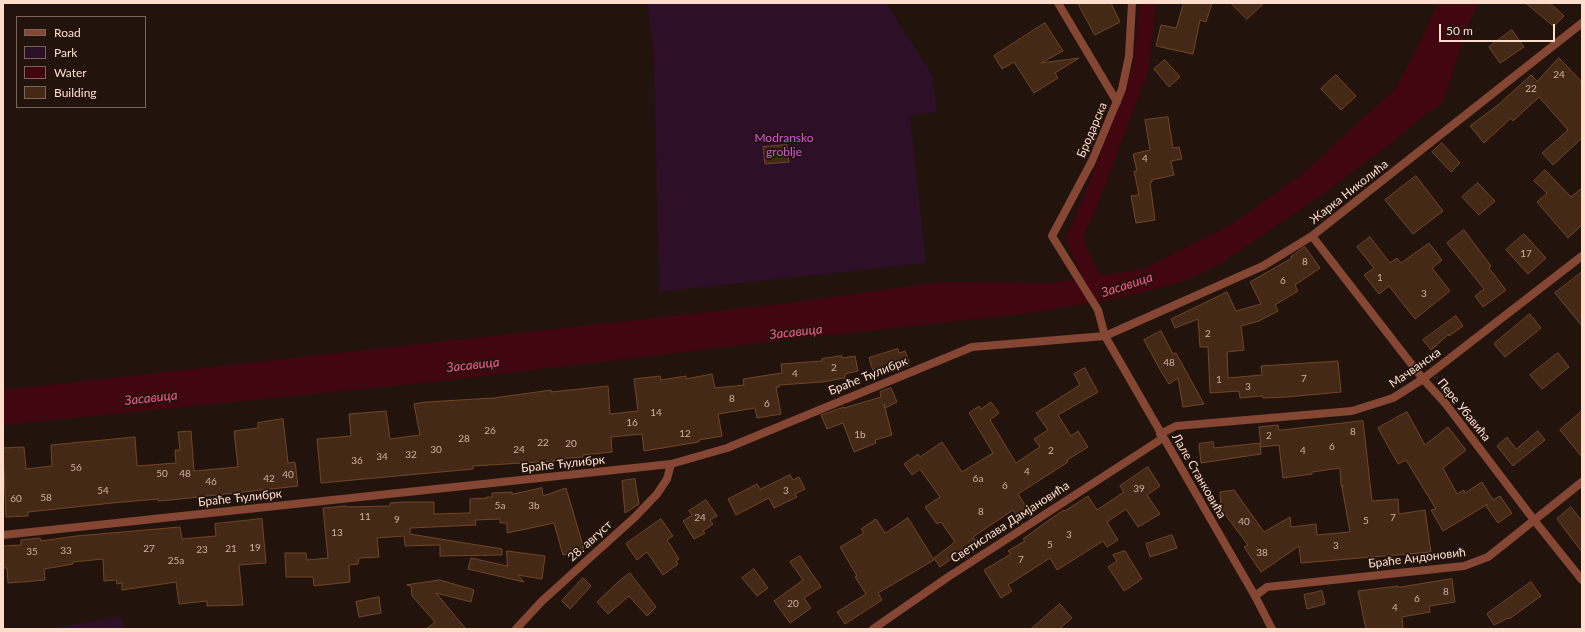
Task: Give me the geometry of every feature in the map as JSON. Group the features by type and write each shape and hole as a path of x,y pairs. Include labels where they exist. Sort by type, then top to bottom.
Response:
{"street":[{"name":"Бродарска","path":"1058,3 1117,102 1092,161 1052,236 1071,269"},
{"path":"1117,102 1122,90 1129,56 1132,3"},
{"name":"Жарка Николића","path":"1105,336 1263,266 1312,236 1582,23"},
{"name":"Пере Убавића","path":"1312,236 1423,379 1445,402 1534,520 1582,580"},
{"name":"Мачванска","path":"1162,436 1176,426 1352,411 1393,398 1423,379 1582,256"},
{"name":"Лале Станковића","path":"1071,269 1098,310 1105,336 1255,596 1272,629"},
{"name":"Браће Ћулибрк","path":"3,535 671,464 727,448 972,347 1105,336"},
{"name":"Светислава Дамјановића","path":"873,629 948,577 1162,436"},
{"name":"28. август","path":"516,629 542,601 635,517 657,494 667,479 671,464"},
{"name":"Браће Андоновић","path":"1255,596 1267,587 1464,566 1488,557 1582,482"}],"green space":[{"name":"Modransko groblje","path":"647,3 886,3 932,75 937,112 910,115 926,263 659,292 654,54"},
{"path":"121,616 125,629 49,629"}],"water":[{"name":"Засавица","path":"1438,3 1479,3 1466,30 1443,103 1428,112 1394,141 1320,196 1223,262 1187,280 1120,298 1029,313 733,346 424,383 3,425 3,390 789,303 940,282 1051,283 1143,269 1232,224 1300,176 1395,89 1416,50"}],"building":[{"path":"1078,3 1111,3 1120,22 1095,35"},
{"path":"1184,3 1212,3 1206,22 1200,20 1193,54 1156,46 1161,25 1176,28"},
{"path":"1231,3 1264,3 1247,19"},
{"path":"1526,3 1550,3 1564,16 1554,26"},
{"path":"1045,23 1063,51 1041,63 1079,58 1055,73 1058,78 1034,93 1014,62 1002,69 994,56"},
{"path":"1512,30 1524,47 1500,63 1489,47"},
{"path":"1559,58 1582,82 1582,138 1553,165 1542,153 1568,130 1539,97 1513,121 1511,118 1484,143 1470,126 1498,105 1531,75 1537,81"},
{"path":"1165,60 1180,77 1169,87 1154,69"},
{"path":"1336,75 1356,96 1341,110 1321,89"},
{"path":"1168,117 1173,148 1179,147 1182,159 1171,161 1174,175 1152,180 1150,183 1155,220 1136,223 1131,196 1139,195 1134,171 1137,171 1133,154 1150,150 1145,120"},
{"path":"1442,143 1460,163 1451,172 1432,152"},
{"path":"787,145 789,162 765,164 763,147"},
{"path":"1545,170 1571,197 1582,188 1582,225 1568,238 1537,202 1547,193 1534,181"},
{"path":"1416,176 1443,211 1413,234 1385,200"},
{"path":"1478,183 1495,201 1479,215 1462,197"},
{"path":"1464,230 1491,266 1489,268 1506,290 1483,307 1475,296 1484,289 1447,243"},
{"path":"1524,234 1546,258 1528,274 1506,250"},
{"path":"1370,237 1390,263 1397,258 1401,263 1429,243 1442,260 1432,268 1450,291 1415,319 1389,286 1379,294 1364,275 1374,268 1357,247"},
{"path":"1305,247 1320,268 1295,285 1298,291 1275,305 1278,311 1259,321 1241,326 1244,350 1227,352 1228,378 1262,375 1261,366 1338,361 1341,392 1263,398 1262,396 1240,398 1239,391 1210,393 1208,347 1200,347 1198,319 1175,328 1171,319 1227,292 1236,311 1261,304 1250,282 1292,258 1291,257"},
{"path":"1582,272 1582,326 1555,293"},
{"path":"1530,314 1541,328 1505,357 1494,344"},
{"path":"1456,316 1463,326 1449,336 1449,334 1431,350 1423,340"},
{"path":"1161,331 1173,354 1176,353 1204,404 1183,407 1178,378 1169,384 1162,373 1144,340"},
{"path":"898,349 899,353 905,351 910,365 875,377 869,358"},
{"path":"1558,353 1569,367 1542,389 1530,375"},
{"path":"842,356 842,358 855,356 858,371 845,374 845,378 822,382 779,385 779,387 776,387 781,414 757,418 755,408 718,414 722,436 699,440 699,442 644,451 642,434 611,437 612,452 583,455 583,457 555,459 555,461 473,466 473,469 321,483 317,439 351,436 349,414 386,411 390,439 420,435 414,404 426,402 494,398 551,390 551,392 608,386 610,414 638,411 634,379 660,376 661,380 686,376 686,379 712,374 715,388 744,385 743,379 782,373 781,364 822,361 822,359"},
{"path":"1085,368 1098,392 1058,415 1071,436 1078,431 1088,447 1067,460 1068,462 1018,494 1027,508 1016,514 1013,510 973,537 976,541 940,567 934,558 955,542 941,522 937,524 925,507 940,497 920,469 912,475 904,464 918,454 920,457 942,442 962,472 993,453 969,413 979,406 981,409 991,402 999,413 990,420 1016,463 1040,447 1034,439 1048,430 1036,413 1080,385 1074,374"},
{"path":"891,388 897,402 885,408 892,435 875,440 876,443 854,452 843,423 827,429 821,415 881,397 880,392"},
{"path":"1582,411 1582,457 1560,430"},
{"path":"1407,412 1425,445 1448,427 1466,450 1443,468 1457,494 1464,490 1465,493 1482,482 1493,500 1500,496 1512,513 1498,523 1486,506 1488,504 1443,531 1431,510 1436,509 1406,460 1398,464 1378,428"},
{"path":"283,419 288,463 295,462 298,486 171,500 158,501 158,499 112,503 28,512 28,516 6,517 3,448 24,447 26,469 52,466 51,445 135,437 137,466 176,463 175,450 180,450 178,432 191,431 194,471 238,467 234,431 258,428 258,423"},
{"path":"1363,421 1372,501 1398,499 1399,514 1425,510 1431,552 1301,563 1299,546 1261,572 1244,547 1248,545 1221,509 1220,492 1234,490 1264,532 1290,517 1291,527 1316,524 1317,535 1350,532 1342,487 1344,486 1341,486 1340,468 1283,478 1279,445 1261,447 1259,427 1278,425 1279,430"},
{"path":"1538,431 1545,440 1513,466 1497,446 1507,437 1516,449"},
{"path":"1213,442 1214,448 1260,443 1261,454 1201,463 1199,444"},
{"path":"1148,467 1160,486 1147,495 1160,514 1138,527 1126,509 1107,522 1118,540 1107,547 1103,541 1057,570 1050,558 1008,585 1012,591 1001,598 984,570 1011,554 1008,551 1025,541 1023,539 1049,520 1088,496 1097,510 1124,492 1120,486"},
{"path":"790,475 793,480 799,477 805,489 795,494 797,497 774,508 769,498 736,515 728,499 757,484 760,489"},
{"path":"635,479 639,504 625,513 622,481"},
{"path":"542,488 543,496 566,488 584,549 563,555 554,523 507,533 507,523 500,523 500,519 475,520 476,525 410,528 410,534 502,549 502,555 440,556 440,545 405,546 404,536 377,538 379,557 359,558 358,564 349,565 350,582 314,586 313,577 286,577 285,553 306,553 307,560 328,558 323,508 346,506 390,506 390,503 403,502 434,502 434,514 470,513 470,499 492,497 492,493 512,492 512,494"},
{"path":"706,500 717,516 710,520 713,524 703,531 705,533 694,539 683,521 692,515 689,511"},
{"path":"1571,507 1582,521 1582,552 1557,519"},
{"path":"908,518 934,560 878,593 882,600 845,624 837,612 866,594 855,577 857,576 840,547 864,533 861,529 876,519 885,533"},
{"path":"262,519 266,563 239,565 243,605 207,606 207,601 179,604 176,582 122,590 122,583 117,584 116,580 104,581 103,559 73,562 73,564 44,569 45,580 8,583 7,568 3,568 3,546 21,545 21,540 40,538 41,541 76,536 180,527 182,539 216,536 215,524"},
{"path":"661,519 673,536 667,540 679,559 676,561 678,564 663,575 647,552 637,560 626,544"},
{"path":"1172,535 1177,548 1150,557 1146,544"},
{"path":"507,551 545,556 542,579 518,575 524,582 468,569 471,558 507,566"},
{"path":"1125,551 1142,579 1124,591 1108,567 1117,561 1113,555"},
{"path":"800,556 821,587 804,598 811,608 790,623 774,601 803,580 790,562"},
{"path":"754,569 768,588 757,596 742,578"},
{"path":"630,573 656,607 647,616 629,596 608,614 597,602"},
{"path":"583,578 591,586 570,609 562,601"},
{"path":"1452,579 1455,602 1429,606 1430,612 1402,617 1403,629 1366,629 1358,591 1399,587"},
{"path":"440,580 474,590 471,602 436,593 466,629 426,629 435,622 412,596 411,586 407,585"},
{"path":"1531,582 1541,596 1509,619 1508,618 1494,625 1487,614"},
{"path":"1322,591 1325,604 1307,609 1304,595"},
{"path":"379,597 381,613 359,617 356,602"},
{"path":"1060,604 1072,618 1059,629 1031,629"}],"waterway":[{"name":"Засавица","path":"1100,294 1074,239 1091,200 1141,68 1148,3"}]}
